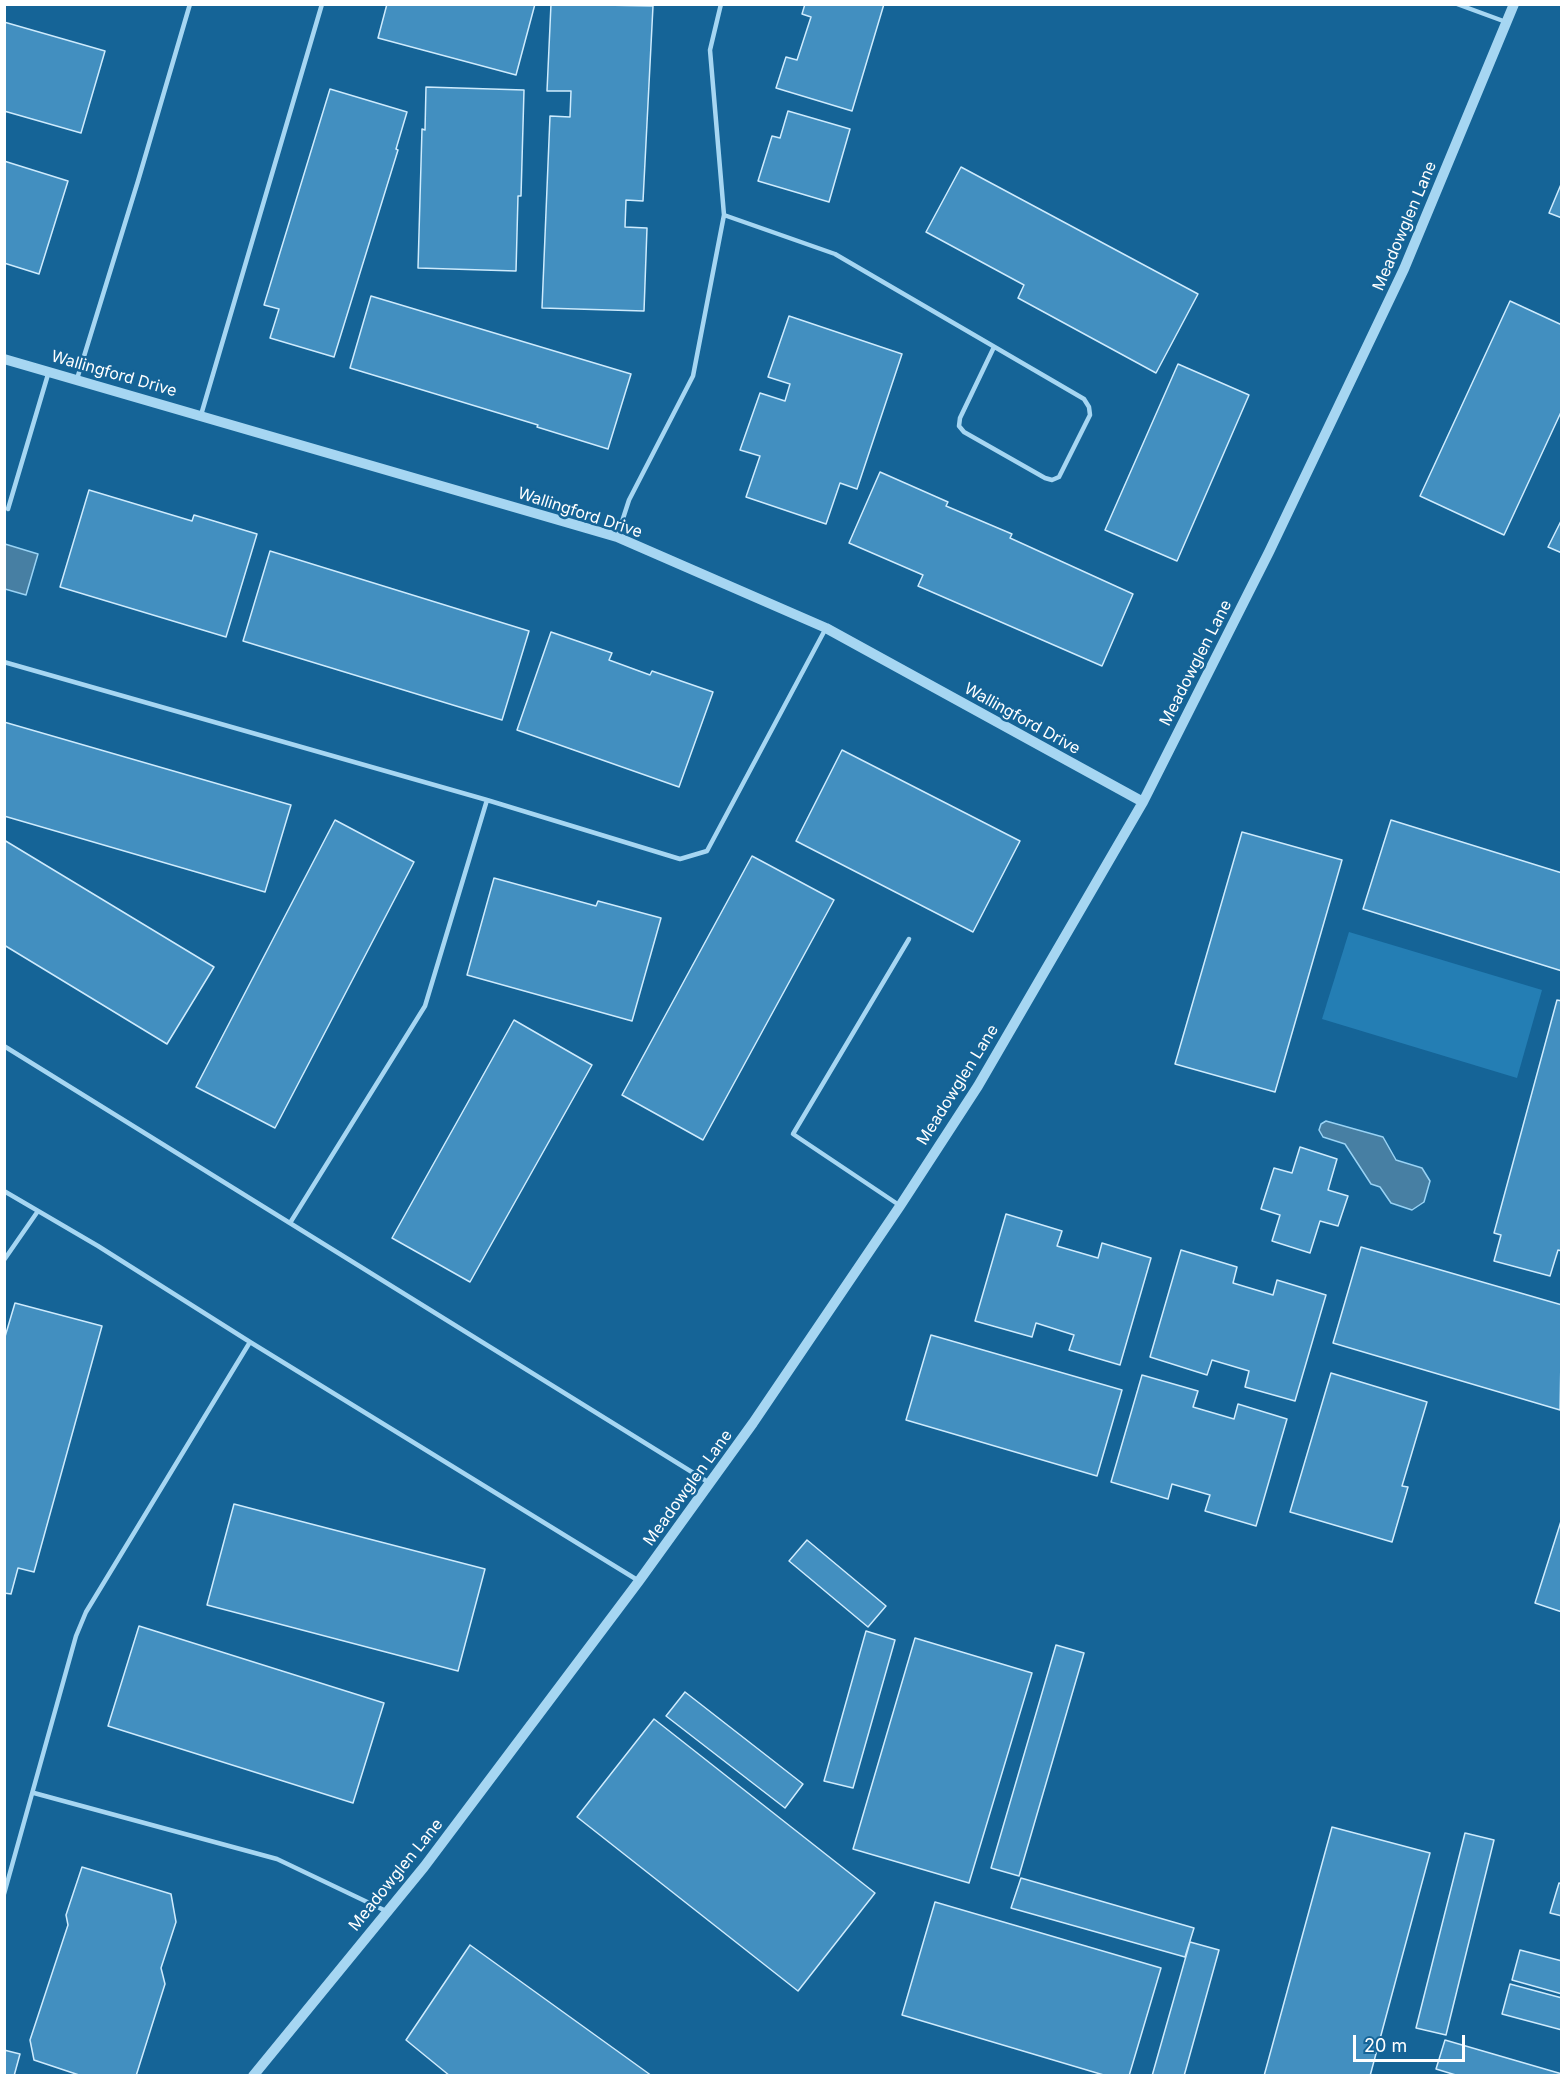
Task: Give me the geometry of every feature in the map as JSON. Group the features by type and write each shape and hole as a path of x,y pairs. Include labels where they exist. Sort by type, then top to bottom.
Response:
{"street":[{"name":"Meadowglen Lane","path":"253,2076 424,1867 711,1483 900,1206 978,1086 1143,802 1269,552 1404,269 1514,4"},
{"name":"Wallingford Drive","path":"4,359 617,537 826,628 1143,802"}],"lane":[{"path":"76,379 190,4"},
{"path":"201,415 322,4"},
{"path":"617,537 629,500 693,376 724,215 710,50 721,4"},
{"path":"1457,4 1507,22"},
{"path":"724,215 835,254 1084,399 1089,407 1090,415 1059,477 1052,480 1045,478 964,432 959,426 960,418 994,347"},
{"path":"8,509 49,371"},
{"path":"4,662 487,800 680,859 707,851 826,628"},
{"path":"290,1223 425,1006 487,800"},
{"path":"900,1206 793,1134 909,939"},
{"path":"4,1046 711,1483"},
{"path":"4,1191 98,1246 639,1581"},
{"path":"4,1260 38,1211"},
{"path":"4,1894 76,1636 86,1612 250,1342"},
{"path":"34,1793 277,1859 387,1912"}],"shaded area":[{"path":"5,544 38,554 26,595 5,589"},
{"path":"1349,932 1542,990 1517,1078 1322,1019"},
{"path":"1326,1121 1383,1137 1396,1160 1422,1168 1430,1181 1424,1202 1412,1210 1391,1203 1380,1187 1371,1184 1345,1144 1323,1137 1319,1130 1321,1124"}],"building":[{"path":"387,4 535,4 516,75 378,38"},
{"path":"551,4 653,6 643,201 626,200 625,227 647,228 644,311 542,308 550,116 570,117 571,91 547,91"},
{"path":"805,4 884,4 852,111 776,88 786,57 797,60 811,17 802,14"},
{"path":"4,22 105,51 81,133 4,111"},
{"path":"426,87 524,90 516,271 418,268 422,129 425,130"},
{"path":"330,89 407,112 396,149 398,150 334,357 270,338 279,309 264,305"},
{"path":"788,111 850,129 829,202 758,181 772,136 780,138"},
{"path":"4,161 68,181 39,274 4,263"},
{"path":"961,167 1198,294 1156,373 1018,298 1024,285 926,232"},
{"path":"1562,182 1562,218 1549,213"},
{"path":"371,296 631,374 608,449 537,427 538,425 350,368"},
{"path":"1510,301 1562,325 1562,410 1504,535 1420,496"},
{"path":"789,316 902,354 857,489 840,483 826,524 746,497 760,456 740,450 760,393 785,401 790,384 768,377"},
{"path":"1178,364 1249,395 1177,561 1105,530"},
{"path":"880,472 948,502 946,506 1012,534 1010,538 1133,594 1102,666 918,586 923,575 849,543"},
{"path":"89,490 192,521 194,515 257,534 226,637 60,587"},
{"path":"1562,519 1562,553 1548,547"},
{"path":"270,551 529,631 502,720 243,641"},
{"path":"551,632 612,653 609,660 650,675 652,671 713,692 679,787 517,730"},
{"path":"4,722 291,805 265,892 4,816"},
{"path":"842,750 1020,841 973,932 796,841"},
{"path":"335,820 414,862 275,1128 196,1087"},
{"path":"1391,820 1562,873 1562,971 1363,909"},
{"path":"1242,832 1342,860 1275,1092 1175,1064"},
{"path":"4,840 214,967 167,1044 4,945"},
{"path":"752,856 834,900 703,1140 622,1095"},
{"path":"494,878 596,906 598,901 661,918 632,1021 467,975"},
{"path":"1557,1000 1562,1001 1562,1251 1558,1250 1550,1276 1494,1261 1501,1235 1494,1233"},
{"path":"514,1020 592,1065 470,1282 392,1238"},
{"path":"1300,1147 1337,1159 1328,1190 1348,1196 1338,1226 1320,1221 1310,1253 1272,1241 1280,1215 1261,1209 1274,1168 1292,1173"},
{"path":"1006,1214 1062,1231 1057,1246 1098,1258 1102,1243 1151,1258 1120,1365 1069,1350 1074,1335 1036,1323 1032,1337 975,1321"},
{"path":"1361,1247 1562,1305 1560,1410 1333,1343"},
{"path":"1181,1250 1237,1267 1233,1283 1273,1295 1277,1280 1326,1295 1295,1401 1245,1387 1249,1371 1212,1360 1207,1375 1150,1357"},
{"path":"15,1303 102,1326 34,1572 18,1568 11,1594 4,1593 4,1340"},
{"path":"931,1335 1122,1390 1097,1476 906,1420"},
{"path":"1331,1373 1427,1402 1402,1486 1408,1487 1392,1542 1290,1512"},
{"path":"1142,1375 1198,1391 1193,1407 1234,1419 1238,1404 1287,1419 1256,1526 1205,1511 1210,1495 1172,1484 1168,1499 1111,1482"},
{"path":"234,1504 485,1569 458,1671 207,1605"},
{"path":"1562,1518 1562,1612 1535,1603"},
{"path":"807,1540 886,1606 868,1627 789,1561"},
{"path":"139,1626 384,1703 353,1803 108,1726"},
{"path":"866,1631 895,1640 853,1788 824,1781"},
{"path":"915,1638 1032,1673 969,1883 853,1849"},
{"path":"1056,1645 1084,1653 1019,1876 991,1868"},
{"path":"685,1692 803,1784 785,1808 666,1716"},
{"path":"654,1719 875,1893 798,1991 577,1817"},
{"path":"1332,1827 1430,1853 1370,2076 1264,2076"},
{"path":"1465,1833 1494,1840 1446,2035 1416,2028"},
{"path":"82,1867 171,1894 176,1922 161,1968 165,1984 136,2076 82,2076 34,2060 30,2040 68,1925 66,1915"},
{"path":"1021,1878 1194,1928 1185,1957 1011,1908"},
{"path":"1559,1883 1562,1884 1562,1916 1550,1913"},
{"path":"935,1902 1161,1968 1129,2076 1107,2076 902,2015"},
{"path":"1190,1942 1219,1950 1184,2076 1152,2076"},
{"path":"470,1945 652,2076 450,2076 406,2040"},
{"path":"1520,1950 1562,1961 1562,1994 1512,1980"},
{"path":"1510,1984 1562,1998 1562,2030 1502,2014"},
{"path":"1445,2040 1562,2074 1562,2076 1459,2076 1436,2069"},
{"path":"4,2050 20,2054 14,2076 4,2076"}]}
